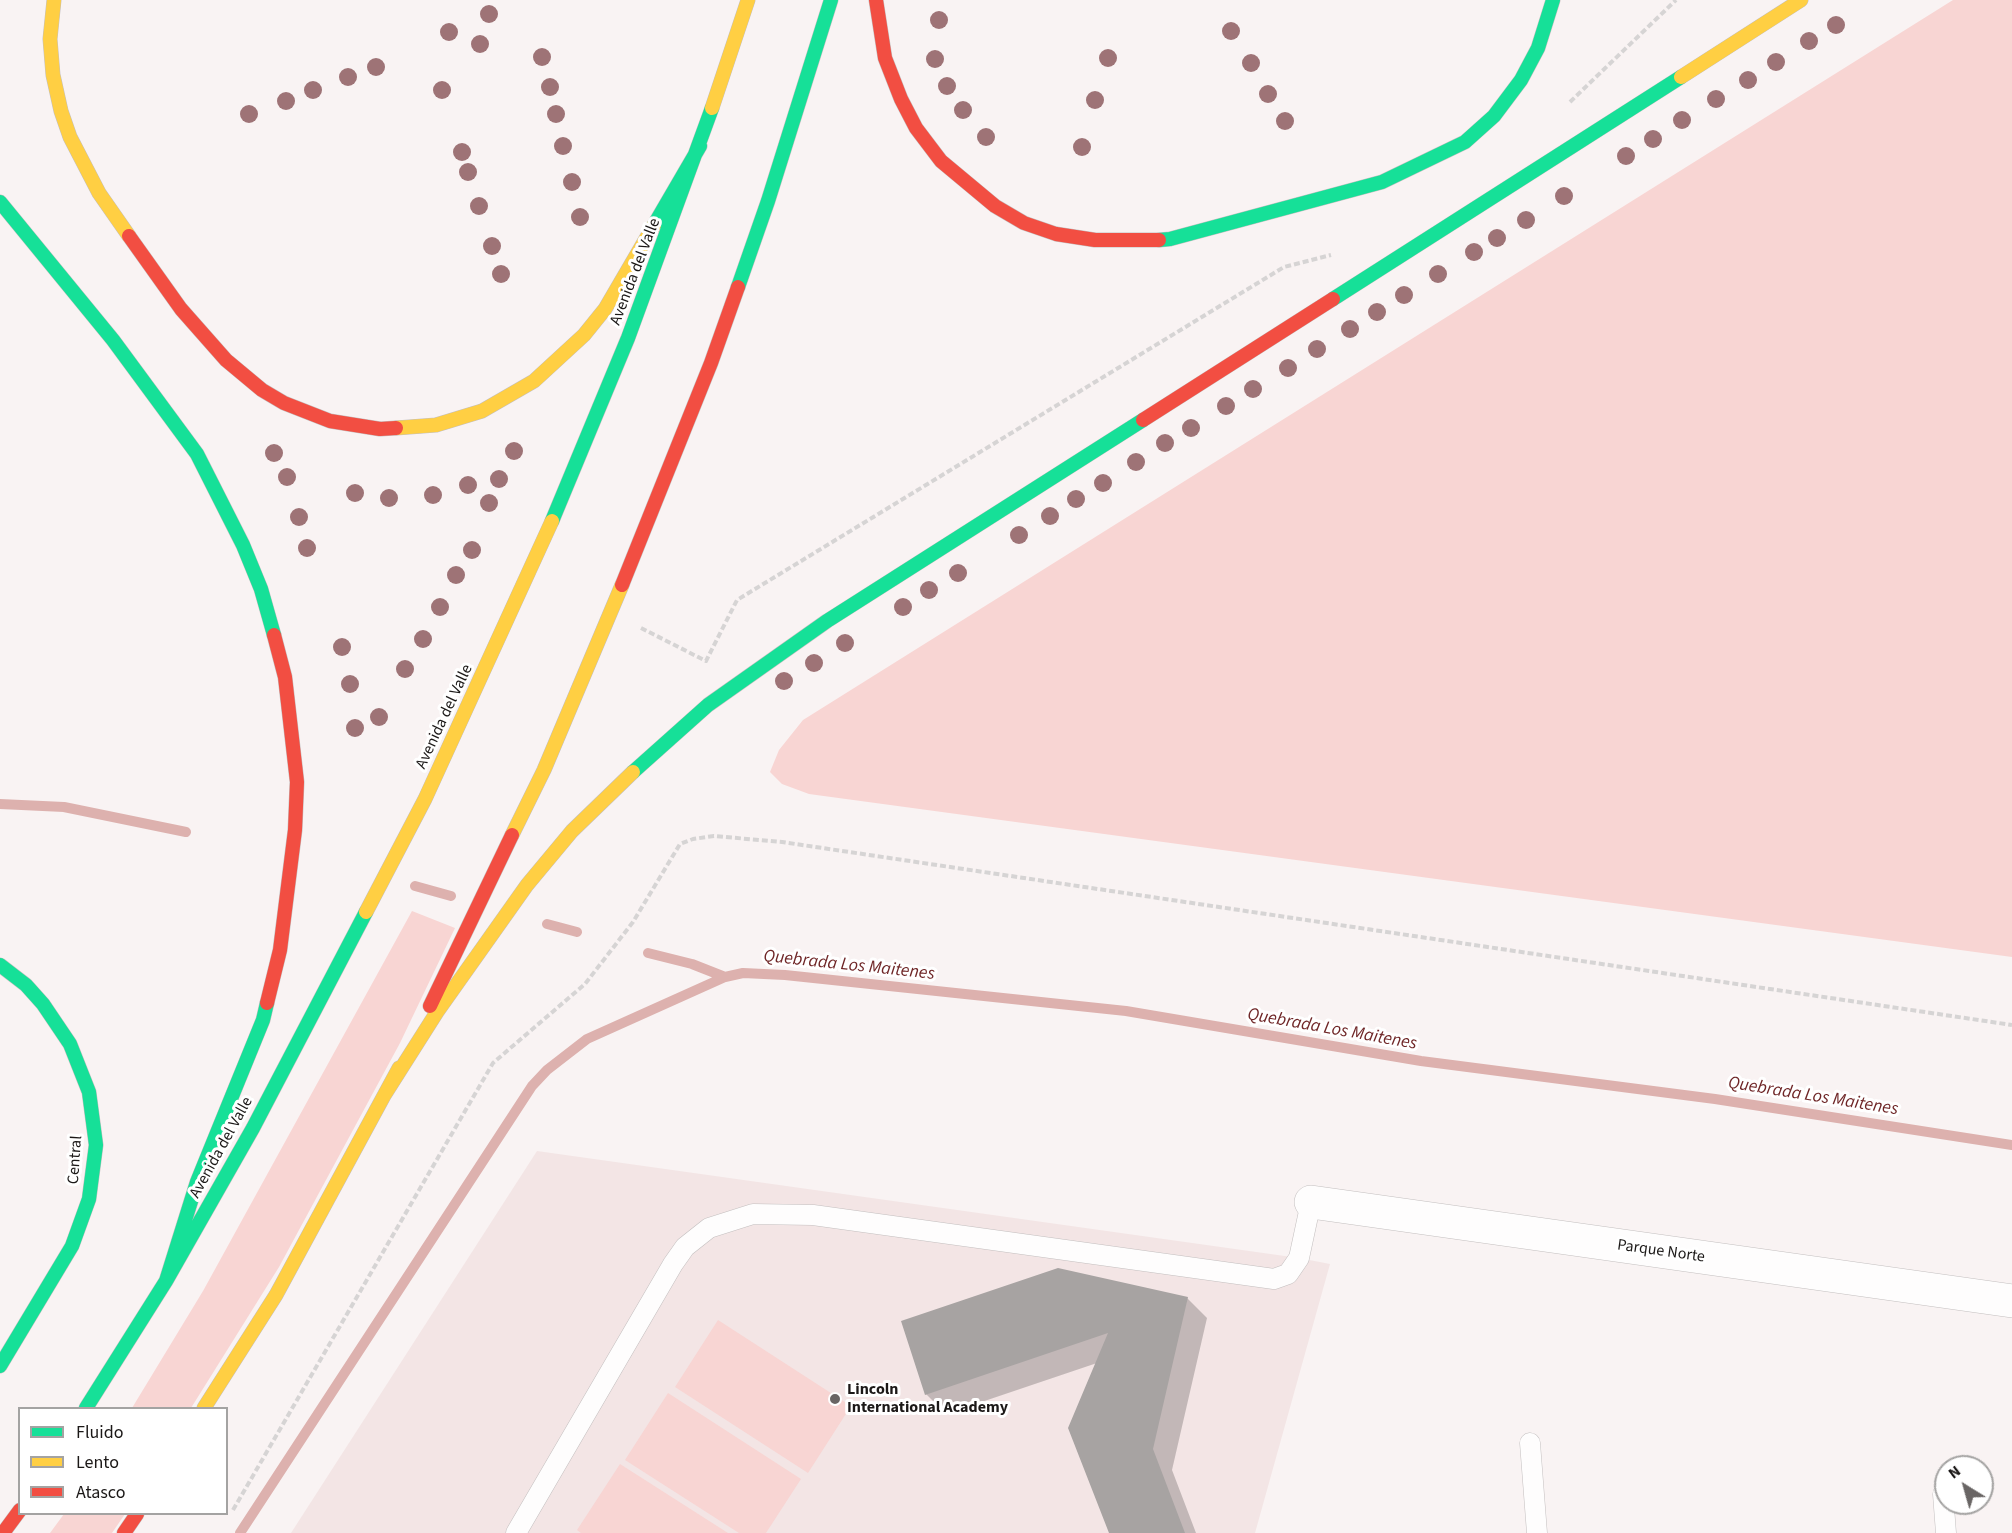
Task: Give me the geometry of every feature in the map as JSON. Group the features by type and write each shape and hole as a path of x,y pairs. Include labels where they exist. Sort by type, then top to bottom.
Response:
{"main road":[{"path":"54,0 50,39 53,75 61,111 78,154 99,193 181,309 226,360 262,390 284,403 330,421 380,429 436,425 482,411 534,381 585,335 605,309 700,146"},
{"name":"Avenida del Valle","path":"87,1407 166,1281 253,1128 331,982 454,737 570,481 632,327 700,146 748,0"},
{"path":"205,1407 276,1295 386,1094 544,770 624,581 711,363 768,201 831,0"},
{"path":"876,0 885,58 901,99 916,128 941,161 995,206 1024,223 1056,234 1095,240 1136,241 1170,239 1382,182 1464,142 1494,116 1521,80 1538,48 1553,0"},
{"path":"386,1094 444,1002 535,876 572,831 635,769 708,705 827,621 1801,0"},
{"path":"0,202 113,340 162,403 197,454 243,545 261,589 285,677 297,782 295,830 280,950 263,1020 197,1182 166,1281"},
{"name":"Central","path":"0,965 26,986 43,1004 70,1044 89,1092 96,1145 89,1199 72,1246 0,1366"},
{"path":"3,1533 18,1513"},
{"path":"124,1533 136,1515"}],"street":[{"name":"Parque Norte","path":"1311,1202 2012,1301"}],"lane":[{"path":"516,1533 673,1264 685,1247 709,1228 753,1214 813,1215 1274,1279 1288,1274 1299,1258 1311,1202"},
{"path":"1530,1443 1537,1533"},
{"path":"1945,1515 1946,1533"}],"path":[{"path":"1565,107 1676,0"},
{"path":"640,628 706,661 737,600 1284,267 1335,254"},
{"path":"233,1510 493,1063 585,984 633,922 680,844 693,839 714,836 782,842 2012,1025"}],"shaded area":[{"path":"1953,0 2012,0 2012,957 809,794 782,784 770,772 779,750 803,720"},
{"path":"412,911 455,928 400,1043 279,1267 192,1407 133,1407 203,1291"},
{"name":"Lincoln International Academy","path":"537,1151 1330,1264 1255,1533 291,1533"},
{"path":"718,1320 851,1406 808,1473 675,1387"},
{"path":"668,1393 801,1479 766,1533 739,1533 625,1460"},
{"path":"620,1464 728,1533 581,1533 577,1530"},
{"path":"63,1515 124,1515 112,1533 50,1533"}],"building":[{"path":"1058,1268 1188,1297 1153,1449 1185,1533 1109,1533 1068,1428 1108,1333 925,1395 901,1321"}],"waterway":[{"name":"Quebrada Los Maitenes","path":"0,804 64,807 186,832"},
{"name":"Quebrada Los Maitenes","path":"415,886 451,896"},
{"name":"Quebrada Los Maitenes","path":"547,924 577,932"},
{"name":"Quebrada Los Maitenes","path":"648,953 692,964 725,977 743,973 785,975 1126,1011 1421,1061 1715,1099 2012,1145"},
{"path":"240,1533 532,1086 547,1070 587,1039 725,977"}],"traffic: fast":[{"path":"738,287 768,201 831,0"},
{"path":"1159,240 1170,239 1382,182 1465,142 1494,116 1521,80 1538,48 1553,0"},
{"path":"1333,299 1681,77"},
{"path":"552,521 628,338 712,108"},
{"path":"654,225 700,146"},
{"path":"0,202 113,340 197,454 243,545 261,589 274,635"},
{"path":"633,772 708,705 827,621 1143,420"},
{"path":"87,1407 166,1281 253,1128 366,912"},
{"path":"0,965 26,985 43,1004 70,1044 89,1092 96,1145 89,1199 72,1246 0,1366"},
{"path":"166,1281 197,1182 263,1020 267,1003"}],"traffic: slow":[{"path":"54,0 50,39 53,75 61,111 70,137 99,193 129,236"},
{"path":"712,108 748,0"},
{"path":"1681,77 1801,0"},
{"path":"396,428 436,425 482,411 534,381 584,335 605,309 654,225"},
{"path":"366,912 425,799 552,521"},
{"path":"512,835 544,770 622,585"},
{"path":"385,1094 437,1012 527,885 572,831 633,772"},
{"path":"205,1407 276,1295 399,1068"}],"traffic: jam":[{"path":"876,0 885,58 901,99 916,128 941,161 995,206 1024,223 1056,234 1095,240 1159,240"},
{"path":"129,236 181,309 226,360 262,390 284,403 330,421 380,429 396,428"},
{"path":"622,585 711,363 738,287"},
{"path":"1143,420 1333,299"},
{"path":"267,1003 280,950 295,830 297,782 285,677 274,635"},
{"path":"430,1006 512,835"},
{"path":"3,1533 18,1513"},
{"path":"124,1533 136,1515"}],"place":[{"name":"Lincoln International Academy","path":"835,1399"}]}
